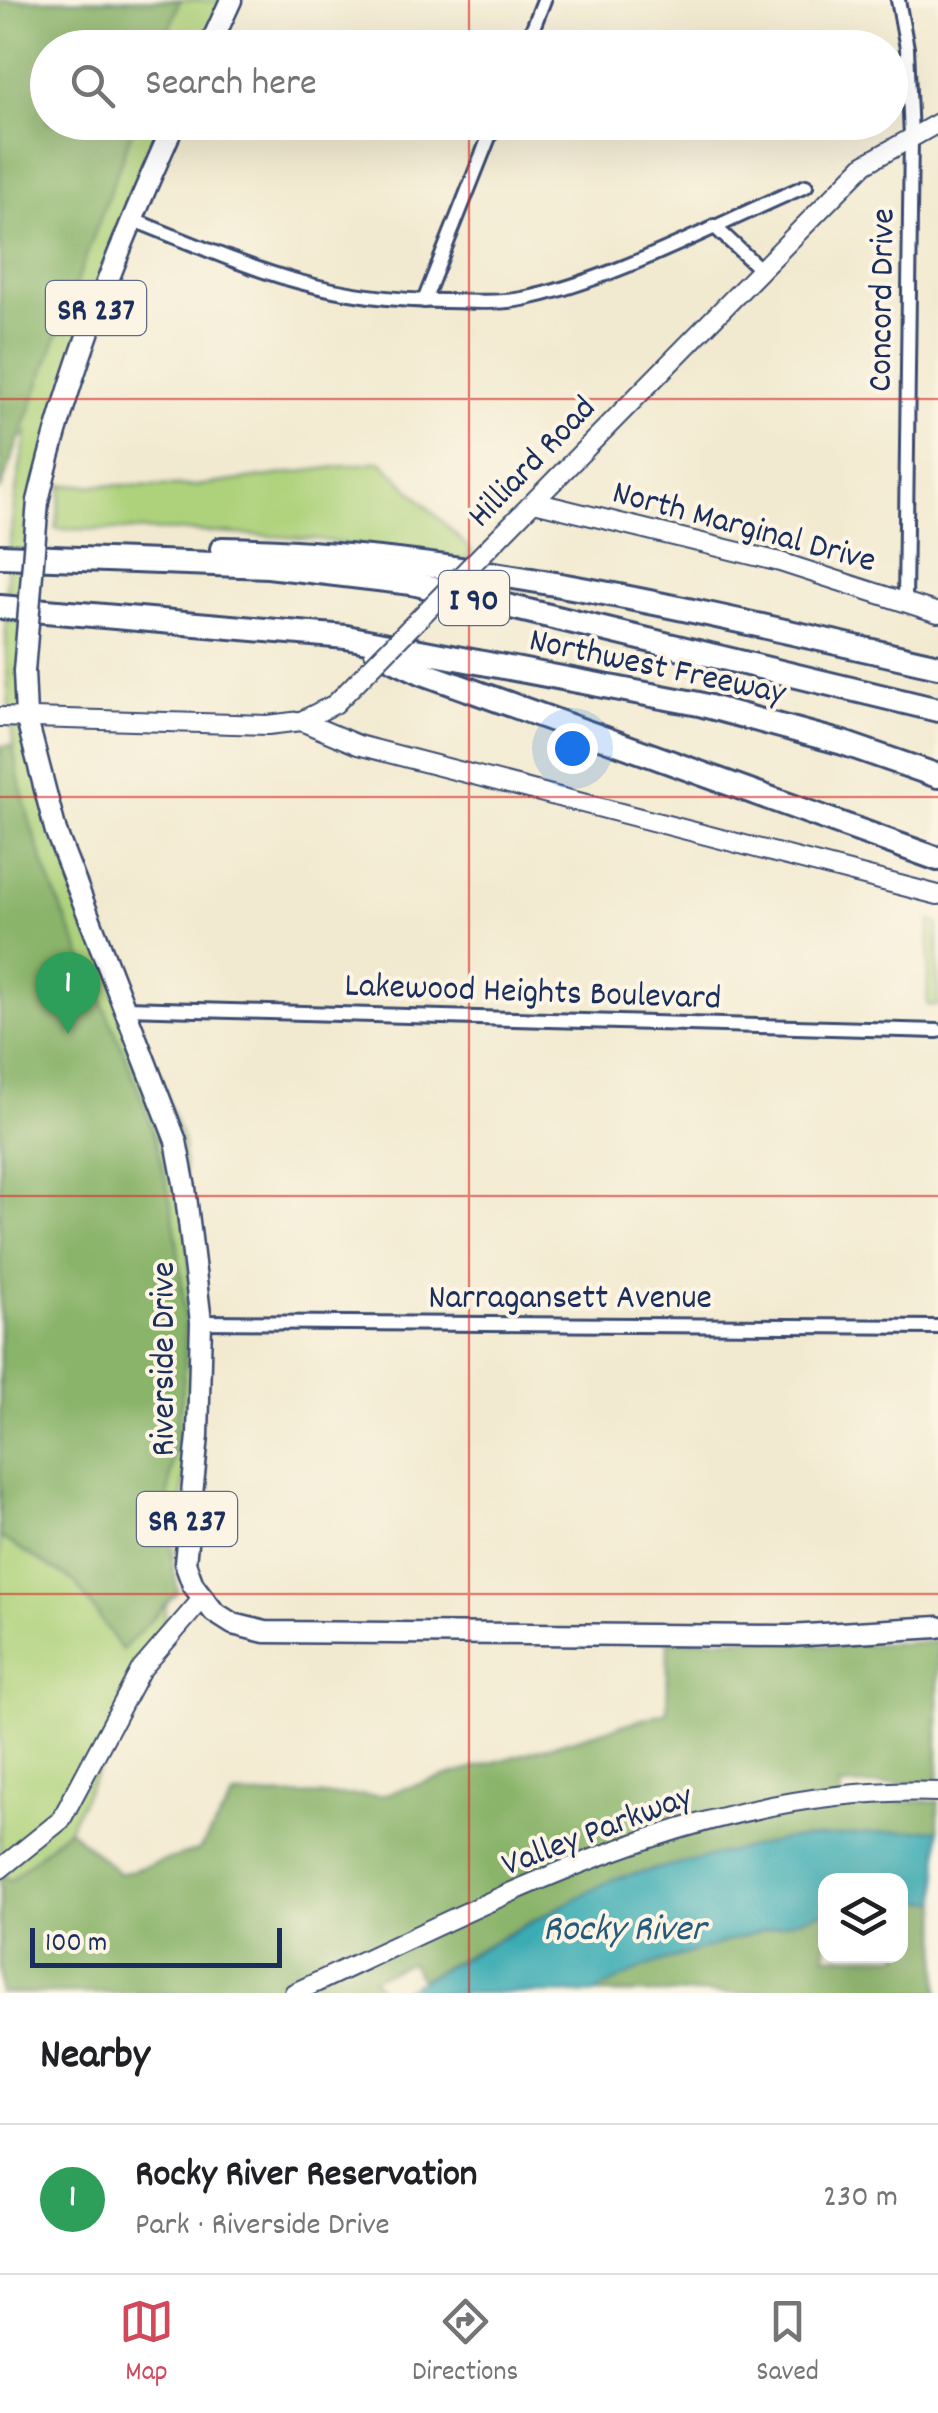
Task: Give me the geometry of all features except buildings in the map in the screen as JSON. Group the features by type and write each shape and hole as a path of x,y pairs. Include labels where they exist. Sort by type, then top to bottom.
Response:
{"highway":[{"path":"0,555 286,550 414,564 674,607 938,666"},
{"name":"Northwest Freeway","path":"0,555 268,566 412,583 938,710"},
{"name":"Northwest Freeway","path":"0,607 346,637 699,704 843,744 938,776"},
{"path":"346,637 422,673 938,859"}],"main road":[{"path":"217,30 230,0"},
{"name":"Hilliard Road","path":"908,138 938,122"},
{"name":"Riverside Drive","path":"167,140 131,218 73,368 38,501 24,670 26,716 56,832 176,1142 196,1260 201,1322 198,1436 184,1540 185,1563 203,1598"},
{"name":"Hilliard Road","path":"0,717 268,725 300,721 335,704 864,164 905,140"},
{"name":"North Marginal Drive","path":"534,502 780,562 938,613"},
{"path":"300,721 358,745 938,894"},
{"path":"0,1869 61,1820 140,1671 203,1598"},
{"name":"SR 237","path":"203,1598 233,1624 266,1632 790,1636 938,1627"},
{"name":"Valley Parkway","path":"294,1993 592,1856 662,1832 796,1800 859,1793 938,1792"}],"street":[{"path":"532,30 544,0"},
{"name":"Concord Drive","path":"898,0 904,30"},
{"name":"Concord Drive","path":"904,602 912,136 908,66"},
{"path":"424,301 488,140"},
{"path":"131,218 288,282 340,295 424,301 520,300 586,280 806,186"},
{"path":"714,226 760,270"},
{"name":"Lakewood Heights Boulevard","path":"126,1008 938,1031"},
{"name":"Narragansett Avenue","path":"201,1322 938,1327"}],"green space":[{"path":"0,0 222,0 210,30 30,30 30,140 166,140 65,394 26,609 36,753 183,1141 195,1408 160,1648 68,1829 52,1842 48,1993 0,1993 0,766 18,781 8,692 6,606 12,519 27,432 0,454"},
{"path":"0,0 180,0 169,30 30,30 30,140 129,140 0,491"},
{"path":"381,461 472,551 462,563 316,539 56,529 62,485 196,486"},
{"path":"0,746 13,746 40,852 145,1108 167,1184 179,1258 185,1357 167,1512 178,1591 122,1650 75,1582 0,1537"},
{"path":"930,921 938,923 938,1006 927,1005"},
{"path":"816,1635 818,1646 938,1642 938,1783 839,1786 842,1801 938,1801 938,1829 786,1839 613,1879 421,1979 410,1962 373,1978 382,1993 0,1993 0,1872 10,1881 68,1829 120,1874 199,1850 234,1796 382,1795 667,1712 668,1641"},
{"path":"908,1901 938,1902 938,1993 593,1993 645,1967 818,1913 818,1963 908,1963"}],"water":[{"name":"Rocky River","path":"938,1829 938,1902 908,1901 908,1873 818,1873 818,1913 645,1967 593,1993 398,1993 613,1879 786,1839"}],"place":[{"name":"Rocky River Reservation","path":"68,1034"}]}
